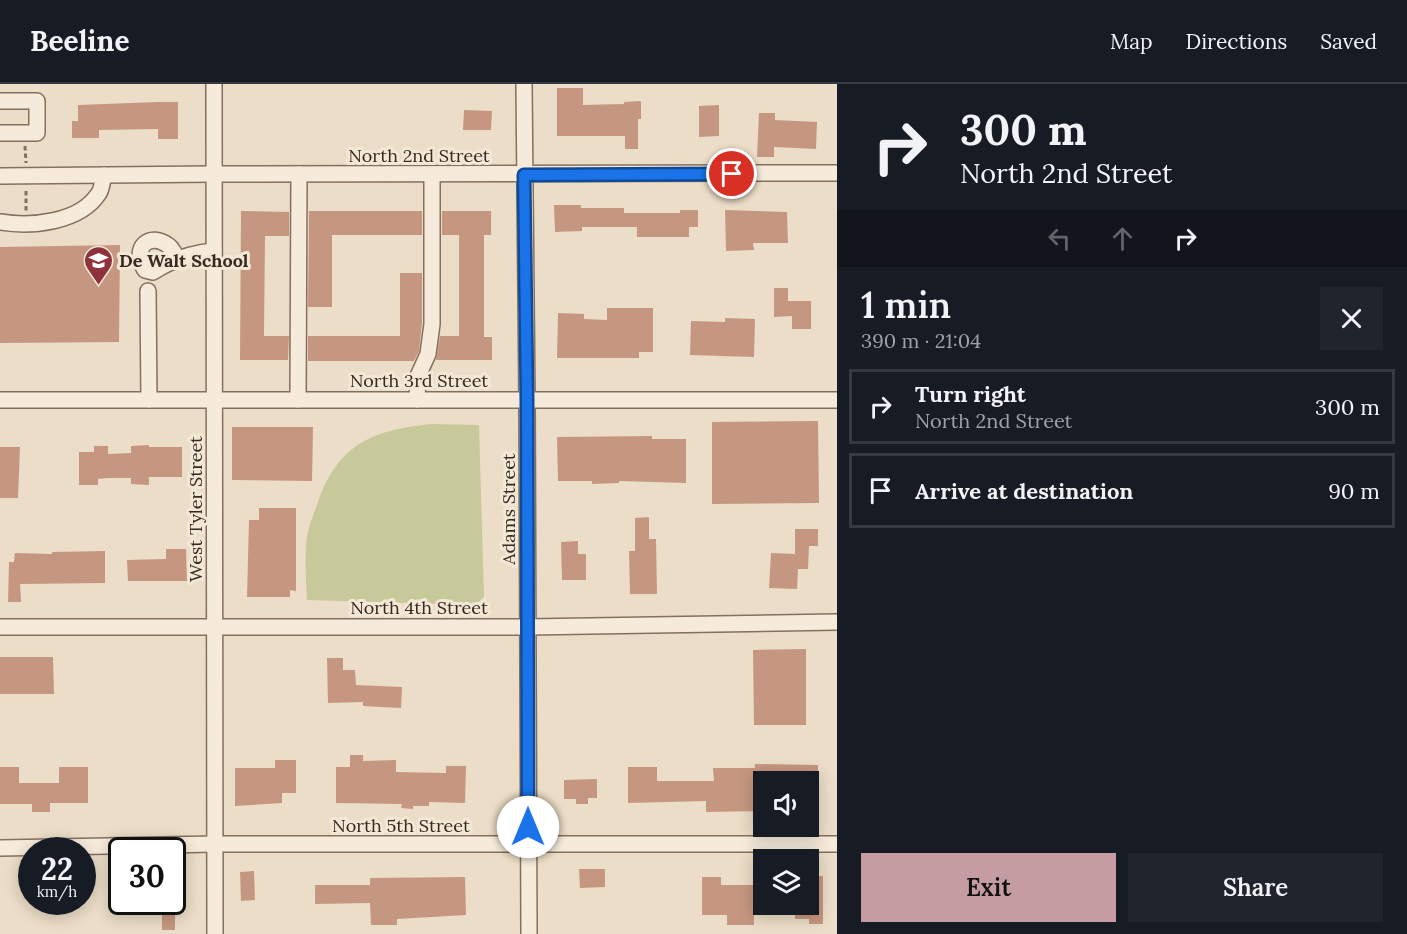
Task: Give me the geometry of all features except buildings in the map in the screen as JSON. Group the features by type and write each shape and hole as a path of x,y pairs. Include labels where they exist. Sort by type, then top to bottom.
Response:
{"street":[{"name":"West Tyler Street","path":"214,84 215,934"},
{"name":"Adams Street","path":"524,84 529,934"},
{"path":"0,101 37,101 37,132 0,133"},
{"name":"North 2nd Street","path":"0,176 837,173"},
{"path":"298,400 299,174"},
{"path":"0,222 26,225 64,219 94,199 100,192 104,175"},
{"path":"417,400 418,376 428,354 432,324 432,175"},
{"path":"178,258 194,253 214,251"},
{"path":"148,291 149,400"},
{"name":"North 3rd Street","path":"0,400 837,400"},
{"name":"North 4th Street","path":"0,627 527,627 837,622"},
{"name":"North 5th Street","path":"0,848 215,844 837,844"}],"green space":[{"path":"432,424 479,425 484,597 475,605 307,600 307,535 325,485 335,468 359,444 374,436"}],"place":[{"name":"De Walt School","path":"98,286"}],"route":[{"path":"528,827 524,175 732,174"}]}
